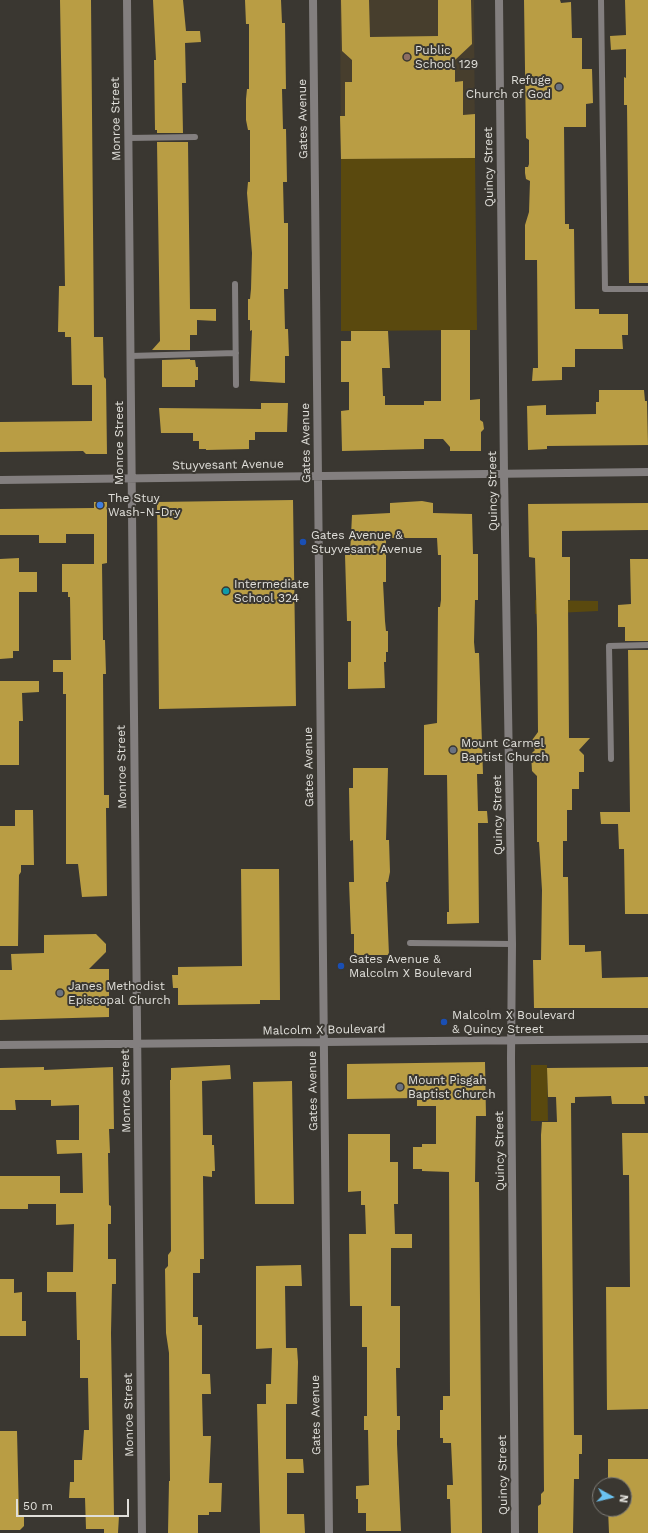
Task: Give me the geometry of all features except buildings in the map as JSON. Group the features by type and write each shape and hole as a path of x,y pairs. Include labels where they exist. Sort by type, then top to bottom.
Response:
{"street":[{"name":"Monroe Street","path":"127,0 142,1533"},
{"name":"Gates Avenue","path":"313,0 329,1533"},
{"name":"Quincy Street","path":"499,0 504,474 512,944 511,1040 515,1533"},
{"name":"Stuyvesant Avenue","path":"0,480 648,472"},
{"name":"Malcolm X Boulevard","path":"0,1045 648,1039"}],"lane":[{"path":"602,0 605,289 648,289"},
{"path":"128,138 195,137"},
{"path":"235,284 236,384"},
{"path":"130,356 236,353"},
{"path":"610,759 609,646 648,645"},
{"path":"410,943 512,944"}],"shaded area":[{"name":"Public School 129","path":"340,0 474,0 475,158 341,159"},
{"path":"475,158 477,330 341,331 341,159"},
{"path":"535,600 598,601 598,611 535,614"},
{"path":"531,1065 547,1065 548,1121 531,1121"}],"place":[{"name":"Public School 129","path":"407,57"},
{"name":"Refuge Church of God","path":"559,87"},
{"name":"The Stuy Wash-N-Dry","path":"100,505"},
{"name":"Gates Avenue & Stuyvesant Avenue","path":"303,542"},
{"name":"Intermediate School 324","path":"226,591"},
{"name":"Mount Carmel Baptist Church","path":"453,750"},
{"name":"Gates Avenue & Malcolm X Boulevard","path":"341,966"},
{"name":"Janes Methodist Episcopal Church","path":"60,993"},
{"name":"Malcolm X Boulevard & Quincy Street","path":"444,1022"},
{"name":"Mount Pisgah Baptist Church","path":"400,1087"}]}
